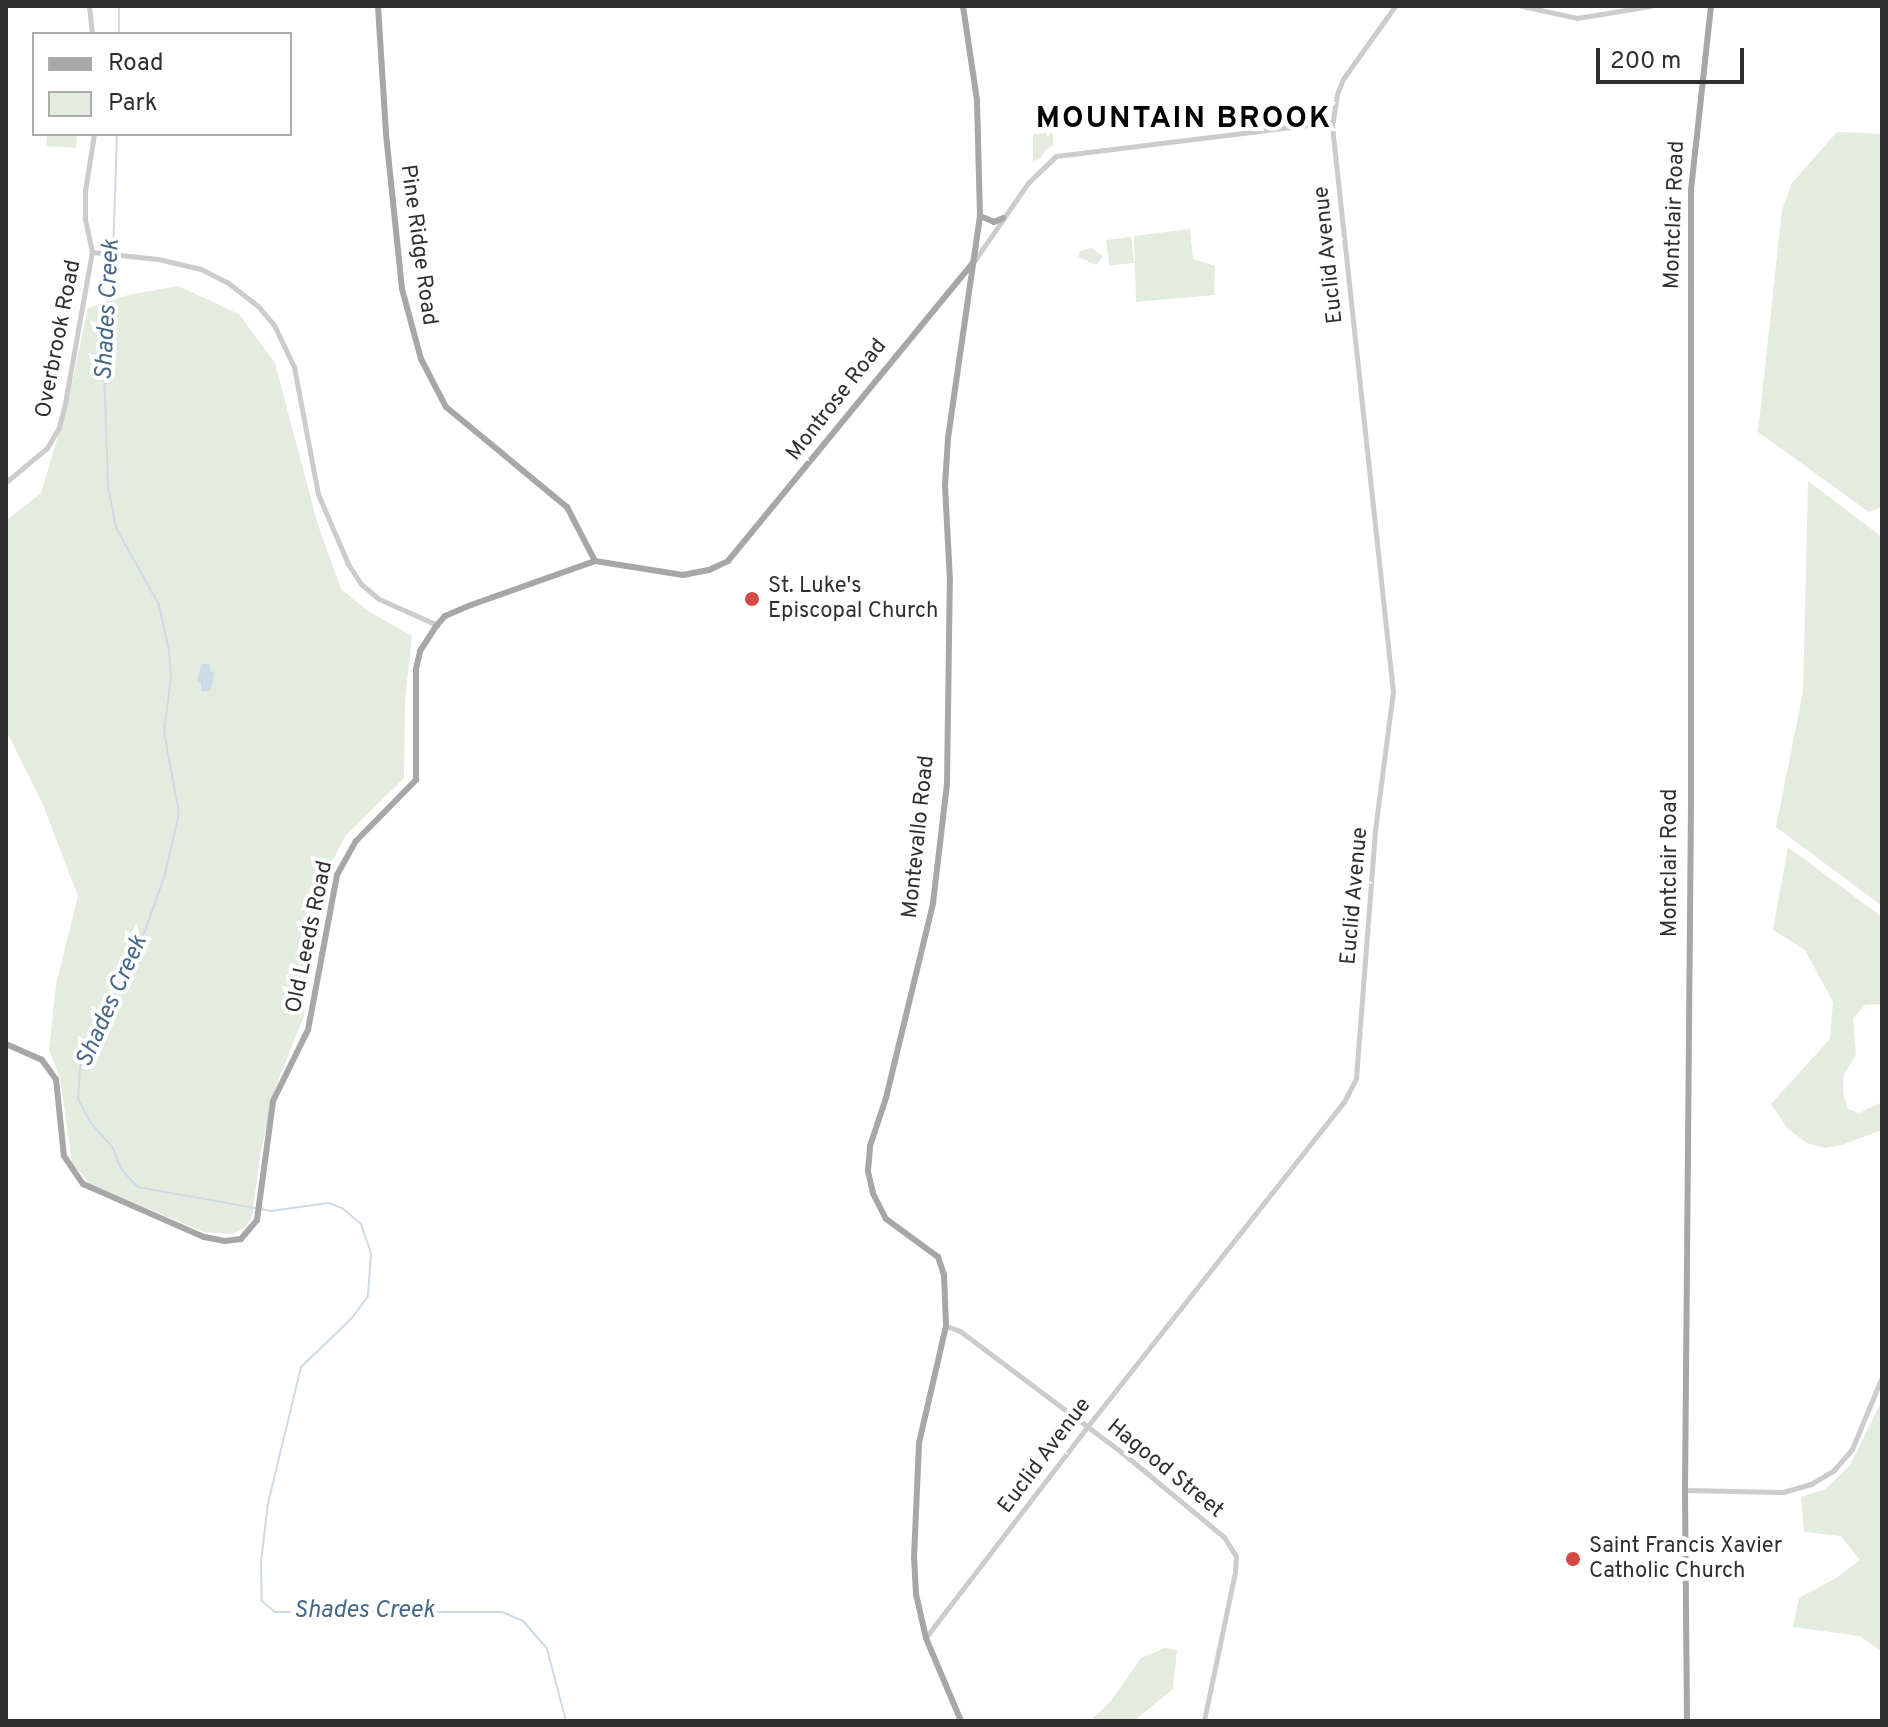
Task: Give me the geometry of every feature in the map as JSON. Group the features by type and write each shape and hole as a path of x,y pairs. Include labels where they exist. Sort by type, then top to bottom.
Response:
{"main road":[{"name":"Pine Ridge Road","path":"378,6 386,134 402,289 421,359 446,407 567,507 595,561"},
{"name":"Montevallo Road","path":"961,1721 926,1638 916,1594 914,1558 919,1443 946,1326 944,1275 938,1257 886,1219 873,1193 868,1171 870,1146 890,1086 933,903 947,784 950,581 945,485 980,216 977,100 963,6"},
{"name":"Montclair Road","path":"1687,1721 1685,1490 1691,807 1691,190 1711,6"},
{"path":"980,216 990,222 1003,218"},
{"name":"Montrose Road","path":"595,561 683,575 709,570 728,561 974,261"},
{"path":"950,291 961,292 967,298"},
{"path":"437,625 445,616 471,605 595,561"},
{"name":"Old Leeds Road","path":"6,1044 42,1060 56,1079 64,1156 69,1168 88,1189 204,1237 241,1239 257,1220 273,1101 308,1030 337,875 356,841 416,780 416,669 420,651 437,625"}],"street":[{"path":"89,6 92,32"},
{"name":"Euclid Avenue","path":"926,1638 1087,1427 1344,1102 1356,1078 1375,830 1393,692 1332,122 1343,79 1378,25 1395,6"},
{"path":"1522,6 1577,18 1650,6"},
{"path":"974,261 1033,178 1056,156 1332,122"},
{"name":"Overbrook Road","path":"6,482 47,448 59,427 92,252 85,191 94,136"},
{"path":"92,252 127,255 201,269 227,282 258,306 274,325 294,367 318,494 348,564 361,584 379,599 437,625"},
{"name":"Hagood Street","path":"946,1326 960,1331 1087,1427 1224,1537 1236,1556 1204,1721"},
{"path":"1685,1490 1779,1492 1811,1484 1833,1471 1852,1449 1882,1377"}],"green space":[{"path":"1837,132 1882,134 1882,507 1869,512 1758,432 1782,210 1792,183"},
{"path":"1053,133 1053,146 1046,149 1040,159 1033,161 1033,134"},
{"path":"47,136 77,136 76,148 46,146"},
{"path":"1190,229 1193,259 1215,266 1214,295 1136,302 1134,236"},
{"path":"1131,237 1134,263 1109,266 1106,240"},
{"path":"1091,248 1103,256 1096,265 1078,257 1080,251"},
{"path":"178,286 239,314 275,363 317,522 341,589 368,611 412,636 405,701 404,778 346,835 333,860 311,948 304,1016 276,1086 261,1150 252,1216 246,1227 232,1234 204,1232 90,1184 72,1163 60,1077 49,1050 56,985 78,896 43,805 6,730 6,521 41,493 67,406 88,308 128,295"},
{"path":"1808,481 1882,537 1882,906 1776,827 1803,692"},
{"path":"1788,847 1882,917 1882,1004 1865,1005 1853,1019 1856,1055 1844,1074 1843,1092 1848,1109 1859,1113 1882,1102 1882,1130 1825,1148 1807,1143 1788,1129 1771,1104 1830,1039 1833,1002 1805,950 1773,930"},
{"path":"1882,1400 1882,1652 1860,1636 1793,1627 1799,1598 1836,1578 1860,1560 1841,1536 1804,1532 1801,1497 1826,1489 1851,1464"},
{"path":"1165,1648 1177,1650 1173,1689 1134,1721 1090,1721 1111,1701 1141,1658"}],"water":[{"path":"201,664 210,664 210,671 214,672 211,691 201,691 201,683 197,683"}],"waterway":[{"name":"Shades Creek","path":"119,6 119,32"},
{"name":"Shades Creek","path":"117,136 113,254 103,340 108,485 116,528 159,605 169,651 171,677 164,732 179,813 165,874 145,931 119,981 102,1037 80,1066 78,1099 91,1123 113,1148 121,1169 138,1187 271,1211 328,1203 342,1208 361,1224 371,1253 368,1296 353,1317 301,1367 268,1503 261,1562 262,1601 275,1612 502,1612 523,1621 547,1649 566,1721"}],"place":[{"name":"St. Luke's Episcopal Church","path":"752,599"},
{"name":"Saint Francis Xavier Catholic Church","path":"1573,1559"}],"district":[{"name":"MOUNTAIN BROOK","path":"1184,120"}]}
